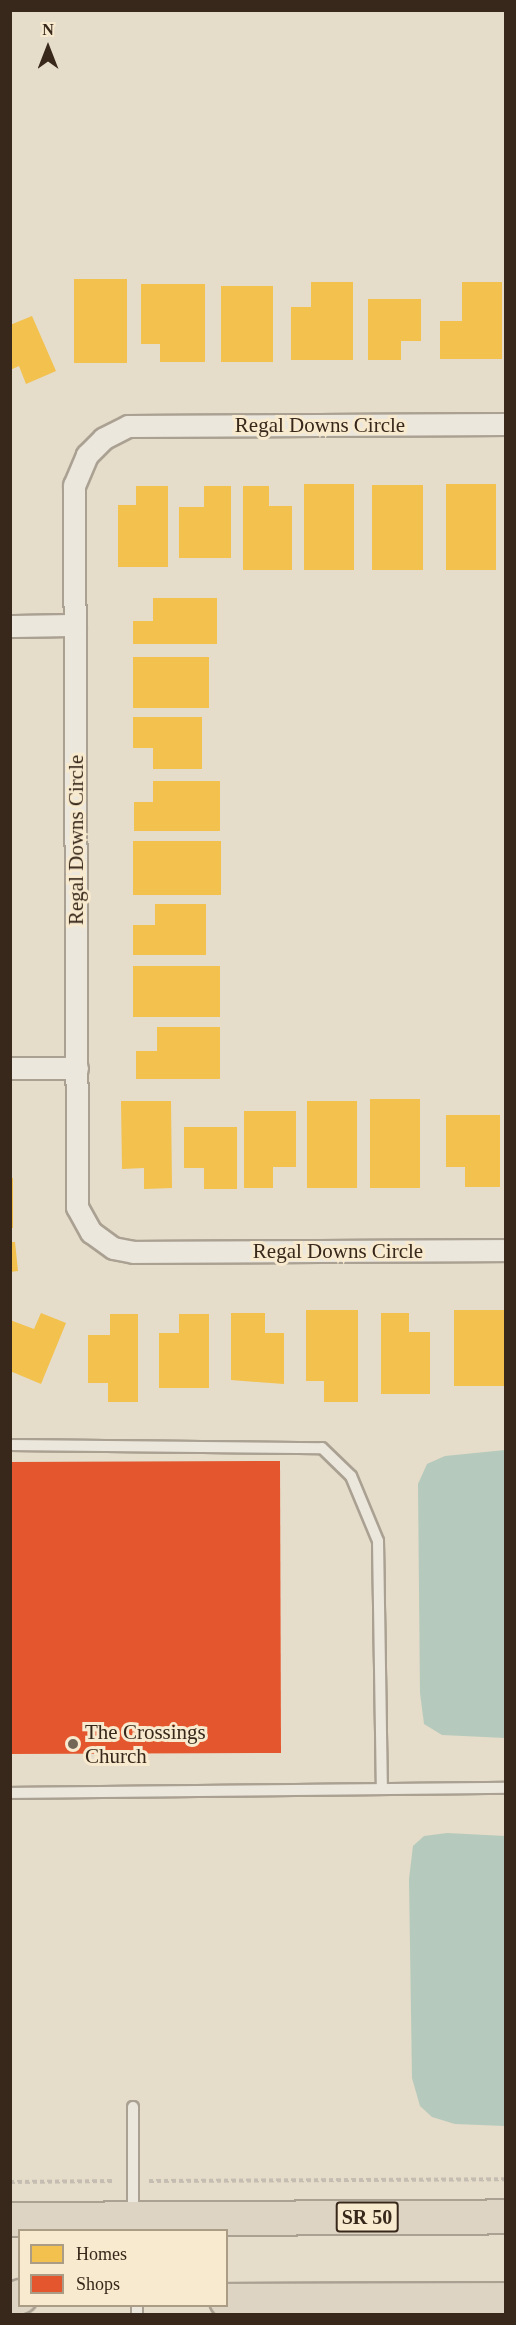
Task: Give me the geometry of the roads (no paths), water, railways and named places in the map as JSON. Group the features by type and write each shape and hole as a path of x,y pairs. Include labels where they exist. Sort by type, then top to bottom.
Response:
{"highway":[{"name":"SR 50","path":"10,2219 127,2224 280,2218 506,2216"},
{"path":"228,2235 280,2218"},
{"path":"228,2300 400,2307 506,2299"}],"street":[{"name":"Regal Downs Circle","path":"506,424 128,426 103,439 87,455 74,485 77,1207 91,1232 113,1248 133,1252 506,1250"},
{"path":"10,626 75,625"},
{"path":"10,1068 77,1068"}],"lane":[{"path":"10,1445 322,1448 351,1476 378,1541 382,1788"},
{"path":"10,1793 506,1788"},
{"path":"127,2224 133,2181 133,2107"}],"place":[{"name":"The Crossings Church","path":"73,1744"}]}
